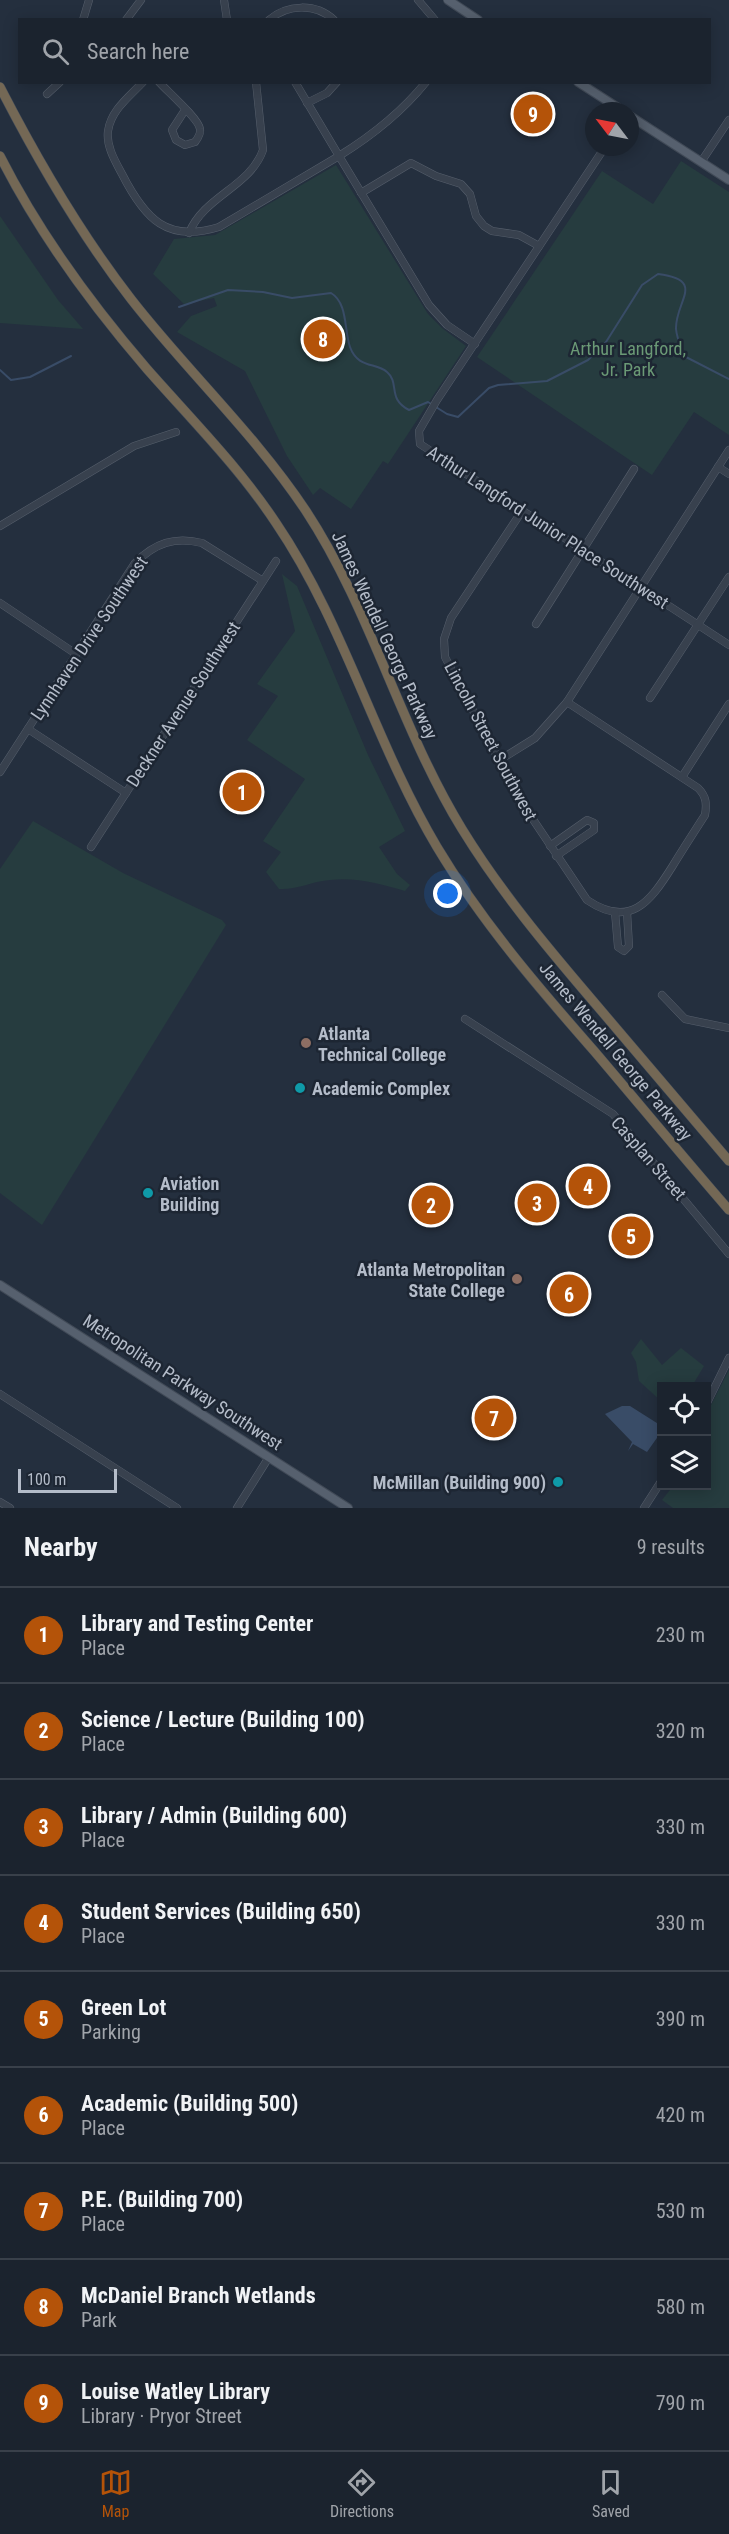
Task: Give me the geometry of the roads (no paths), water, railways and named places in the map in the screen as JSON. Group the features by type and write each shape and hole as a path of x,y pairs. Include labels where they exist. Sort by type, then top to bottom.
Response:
{"highway":[{"name":"James Wendell George Parkway","path":"0,87 37,158 102,260 163,338 269,460 315,524 350,590 437,784 461,828 499,886 729,1161"},
{"name":"James Wendell George Parkway","path":"0,156 21,195 97,307 239,474 287,538 314,585 414,805 469,896 520,965 729,1210"},
{"path":"0,166 21,195"}],"main road":[{"path":"448,0 473,18"},
{"path":"581,84 609,102"},
{"path":"639,122 729,180"},
{"name":"Metropolitan Parkway Southwest","path":"0,1285 348,1508"}],"street":[{"path":"84,18 89,0"},
{"path":"128,18 141,0"},
{"path":"224,0 227,18"},
{"path":"418,0 433,18"},
{"path":"271,18 279,10 298,7 319,10 331,18"},
{"path":"47,94 59,84"},
{"path":"141,84 111,119 109,144 126,182 143,210 162,226 189,233 219,227 339,156 378,131 411,102 424,84"},
{"path":"161,84 185,110 200,129 195,142 185,145 176,140 172,130 185,110"},
{"path":"189,233 204,209 255,168 260,158 263,150 256,84"},
{"path":"296,84 429,305 447,325 475,344"},
{"path":"307,104 327,93 335,84"},
{"path":"701,162 729,120"},
{"name":"Arthur Langford Junior Place Southwest","path":"599,156 437,400 419,431 420,444 729,645"},
{"path":"361,193 411,163 436,176 461,184 470,194 476,216 484,226 492,231 519,235 539,246"},
{"path":"0,526 134,446 176,432"},
{"path":"498,761 535,738 567,702 729,450"},
{"path":"718,467 729,474"},
{"path":"536,624 634,469"},
{"name":"Lincoln Street Southwest","path":"522,511 451,618 444,639 446,657 498,761 549,846 587,900 600,909 627,912"},
{"name":"Lynnhaven Drive Southwest","path":"0,772 135,562 160,544 181,540 202,543 263,580"},
{"name":"Deckner Avenue Southwest","path":"91,847 276,561"},
{"path":"650,698 729,577"},
{"path":"0,603 76,654"},
{"path":"567,702 682,777 704,794 707,804 705,815 654,896 643,906 627,912 629,946 624,951 618,947 615,912"},
{"path":"682,777 729,704"},
{"path":"28,729 126,793"},
{"path":"549,846 587,820 594,823 594,830 556,856"},
{"path":"662,995 685,1019 729,1028"},
{"name":"Casplan Street","path":"465,1019 613,1114 729,1254"},
{"path":"711,1396 729,1358"},
{"path":"0,1394 177,1508"},
{"path":"237,1508 269,1458"},
{"path":"655,1508 646,1506 657,1488"},
{"path":"0,1502 10,1508"}],"water":[{"path":"622,1406 630,1406 657,1423 657,1438 647,1452 633,1444 628,1451 632,1442 605,1414"}],"waterway":[{"path":"179,307 228,290 263,292 292,298 331,293 343,310 353,354 362,362 383,369 391,376 396,396 402,406 409,410 428,402 447,414 458,417 489,388 498,385 547,381 588,360 606,342 642,285 658,274 673,277 681,281 685,287 676,329 684,356 729,379"},
{"path":"0,370 11,380 30,377 71,356"}],"place":[{"name":"Louise Watley Library","path":"533,114"},
{"name":"McDaniel Branch Wetlands","path":"323,339"},
{"name":"Library and Testing Center","path":"242,792"},
{"name":"Atlanta Technical College","path":"306,1043"},
{"name":"Academic Complex","path":"300,1088"},
{"name":"Student Services (Building 650)","path":"588,1186"},
{"name":"Aviation Building","path":"148,1193"},
{"name":"Library / Admin (Building 600)","path":"537,1203"},
{"name":"Science / Lecture (Building 100)","path":"431,1205"},
{"name":"Green Lot","path":"631,1236"},
{"name":"Atlanta Metropolitan State College","path":"517,1279"},
{"name":"Academic (Building 500)","path":"569,1294"},
{"name":"P.E. (Building 700)","path":"494,1418"},
{"name":"McMillan (Building 900)","path":"558,1482"}],"park label":[{"name":"Arthur Langford, Jr. Park","path":"628,358"}]}
